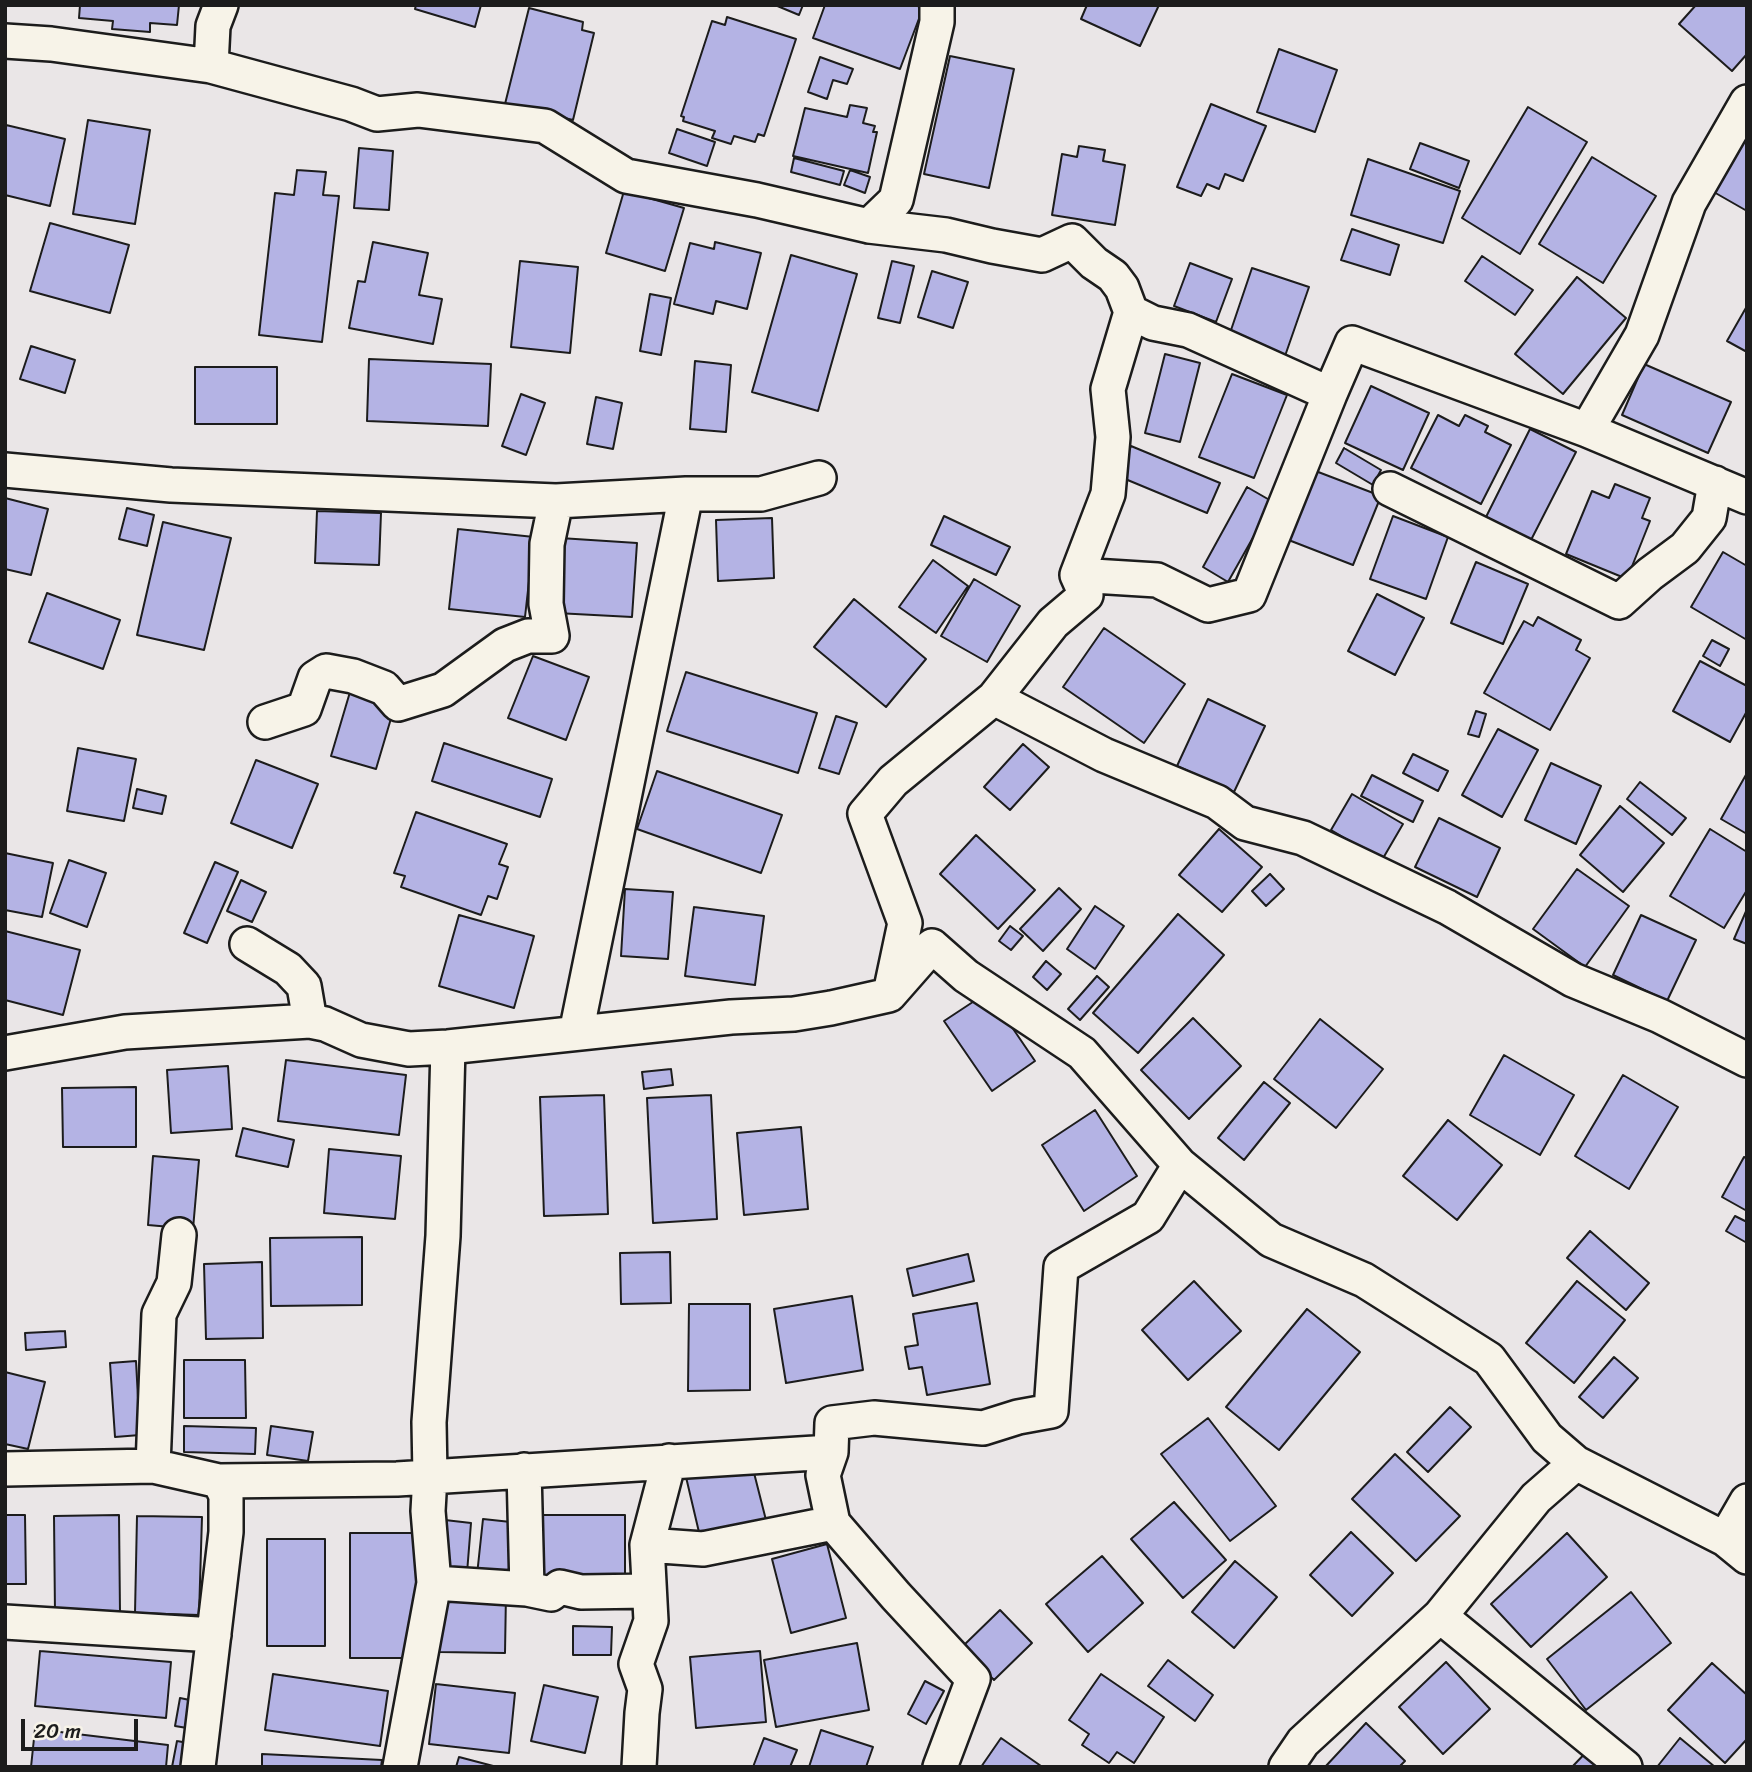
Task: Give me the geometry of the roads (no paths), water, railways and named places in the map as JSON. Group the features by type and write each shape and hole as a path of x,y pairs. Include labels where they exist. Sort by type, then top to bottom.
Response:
{"street":[{"path":"211,66 213,26 221,5"},
{"path":"869,226 896,200 937,22 937,5"},
{"path":"5,41 51,44 211,66 351,104 377,114 418,110 545,126 626,176 757,200 869,226 946,235 1042,255 1072,241 1094,263 1113,276 1122,288 1131,312 1108,389 1113,437 1108,494 1077,575 1086,595 1053,623 994,698 893,781 866,814 905,923 889,995"},
{"path":"1587,430 1642,335 1689,203 1747,102"},
{"path":"1131,312 1153,323 1188,330 1330,394"},
{"path":"1077,575 1157,580 1208,605 1249,595 1352,343 1587,430 1747,497"},
{"path":"5,470 171,485 556,501 686,494 761,494 818,478"},
{"path":"1390,489 1619,601 1685,548 1709,518 1715,483"},
{"path":"576,1033 686,494"},
{"path":"265,722 304,709 315,678 326,670 353,676 384,688 398,704 443,690 505,645 528,636 552,636 546,604 547,544 556,501"},
{"path":"994,698 1104,755 1217,802 1245,822 1303,838 1435,901 1573,979 1660,1017 1747,1060"},
{"path":"247,944 288,969 304,986 310,1021"},
{"path":"5,1053 125,1032 310,1021 325,1024 361,1040 409,1049 731,1017 794,1014 889,995 932,946 966,976 1082,1053 1180,1165 1271,1240 1364,1280 1489,1359 1547,1438 1576,1463 1736,1548 1747,1501"},
{"path":"400,1767 434,1583 428,1511 429,1422 443,1236 448,1047"},
{"path":"940,1767 973,1679 833,1523 823,1475 831,1452 832,1423 874,1418 983,1428 1051,1410 1061,1267 1149,1217 1180,1165"},
{"path":"153,1466 159,1314 174,1283 179,1236"},
{"path":"5,1469 153,1466 219,1481 397,1479 831,1452"},
{"path":"639,1767 645,1689 636,1664 651,1621 647,1545 669,1461"},
{"path":"1286,1767 1303,1742 1440,1616 1536,1498 1576,1463"},
{"path":"524,1470 527,1589"},
{"path":"198,1767 226,1532 226,1495 219,1481"},
{"path":"647,1545 703,1549 833,1523"},
{"path":"434,1583 527,1589 551,1594 560,1587 581,1592 648,1591"},
{"path":"1440,1616 1625,1767"},
{"path":"5,1622 214,1635"}]}
